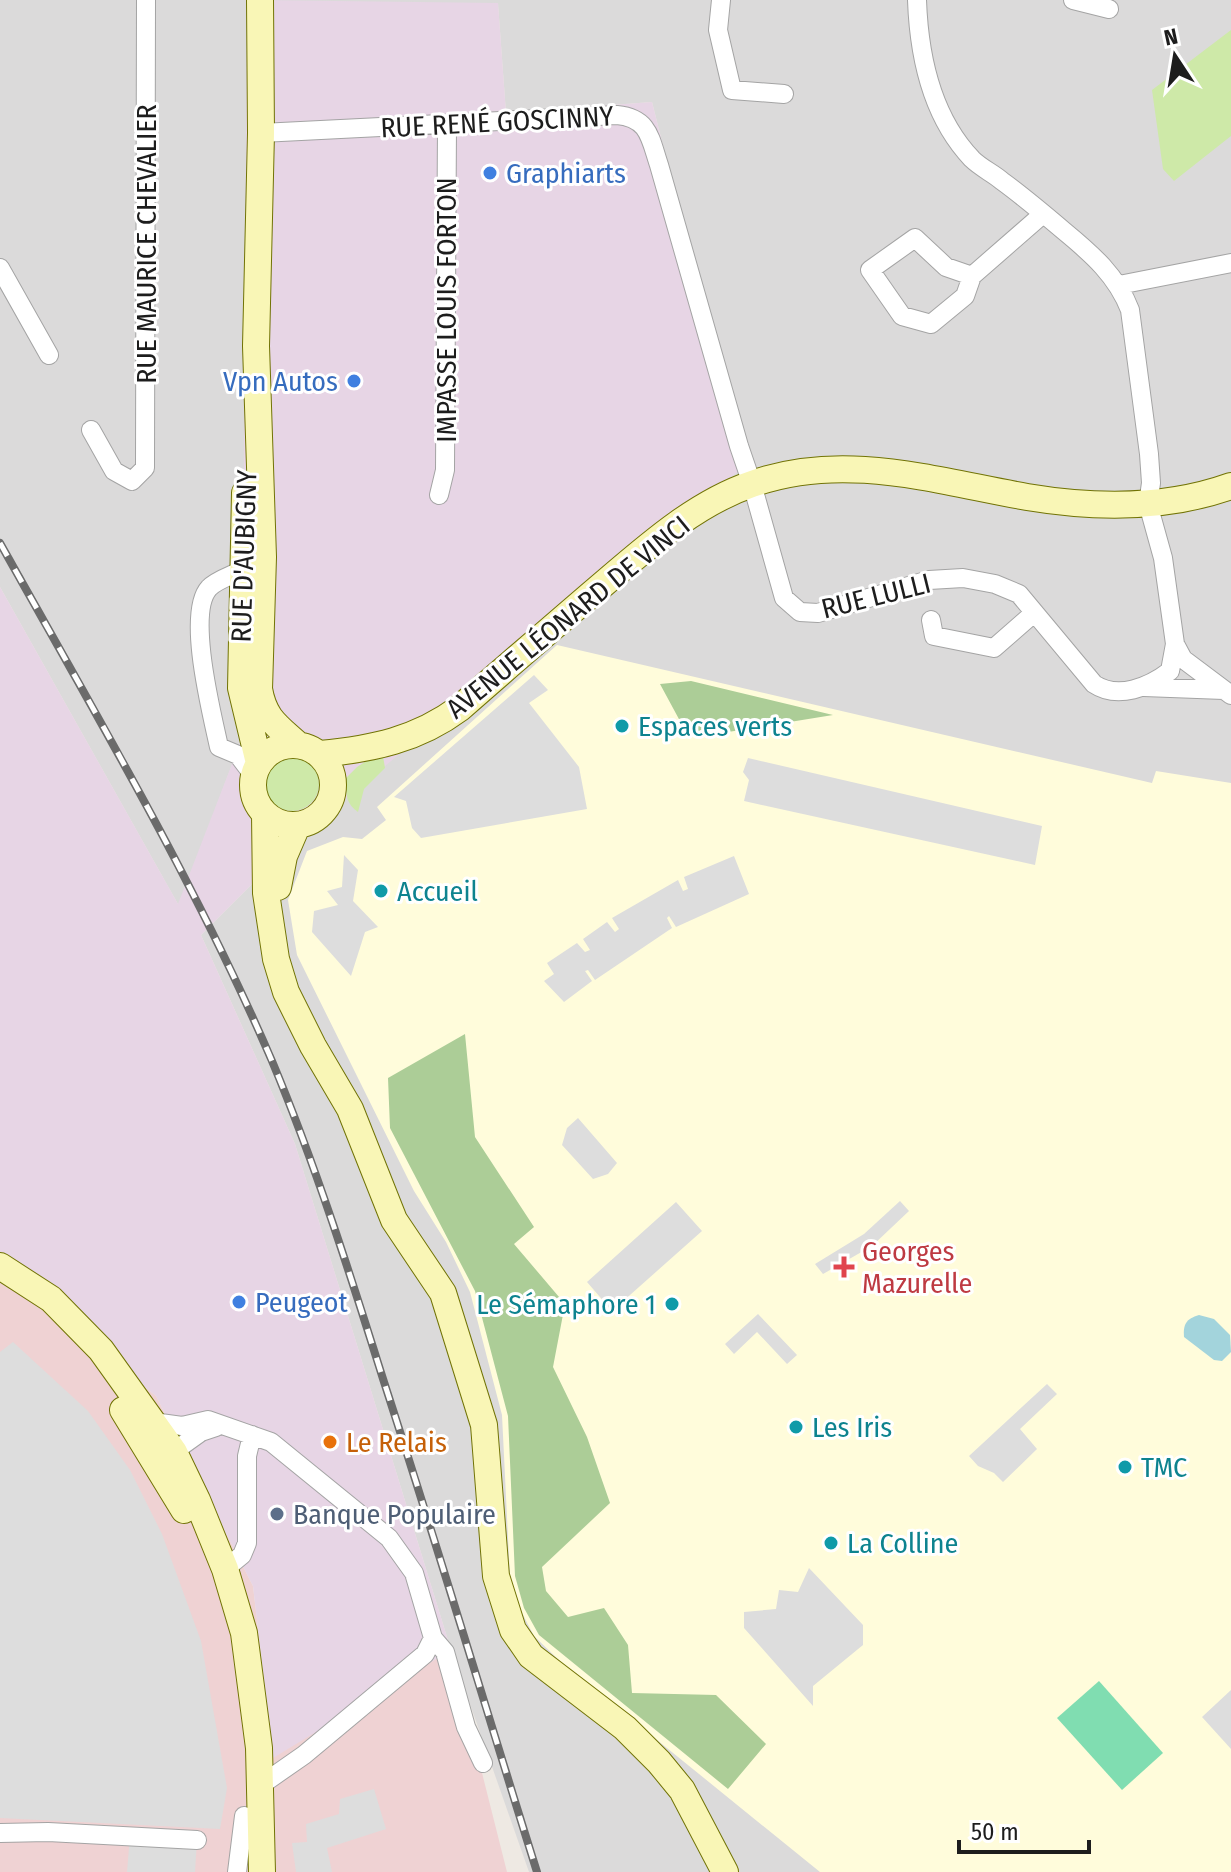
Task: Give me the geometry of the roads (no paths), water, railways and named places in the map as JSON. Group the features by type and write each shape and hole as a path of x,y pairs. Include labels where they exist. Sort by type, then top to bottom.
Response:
{"main road":[{"name":"RUE D'AUBIGNY","path":"260,0 261,133 256,346 263,557 259,689 270,720 308,749"},
{"name":"RUE D'AUBIGNY","path":"256,346 247,445 241,688 256,769"},
{"name":"AVENUE LÉONARD DE VINCI","path":"334,783 351,763 377,748 419,734 449,715 643,550 714,501 752,484 808,471 861,468 1032,498 1080,503 1148,504 1211,493 1231,486"},
{"name":"AVENUE LÉONARD DE VINCI","path":"308,749 377,748"},
{"path":"275,749 308,749 332,772 331,800 326,809 308,823 297,826 275,821 265,815 254,797 256,769 275,749"},
{"path":"265,815 266,893 276,959 286,992 350,1109 394,1220 443,1293 484,1425 496,1576 513,1630 531,1656 625,1728 659,1762 682,1790 722,1868"},
{"path":"271,926 284,856 297,826"},
{"path":"0,1266 51,1299 88,1335 153,1422 212,1575 233,1655 242,1736 244,1872"},
{"path":"0,1287 42,1315 87,1360 197,1500 225,1569 249,1659 261,1785 262,1872"}],"street":[{"name":"RUE MAURICE CHEVALIER","path":"91,430 114,471 132,481 145,468 146,0"},
{"path":"721,0 718,30 732,90 784,94"},
{"path":"917,0 924,64 943,119 957,142 975,162 1091,254 1119,285 1130,310 1149,454 1151,483 1148,504 1163,558 1175,644 1170,671 1141,687"},
{"path":"1073,0 1109,9"},
{"name":"RUE RENÉ GOSCINNY","path":"261,133 617,115 638,120 649,132 752,484"},
{"name":"IMPASSE LOUIS FORTON","path":"439,495 445,470 447,125"},
{"path":"972,276 946,267 915,238 870,270 902,316 931,324 965,296 972,276 1043,214"},
{"path":"1119,285 1231,263"},
{"path":"0,268 49,355"},
{"name":"RUE LULLI","path":"752,484 780,588 788,605 800,612 818,613 929,580 963,578 995,584 1019,594 1103,690 1115,692 1141,687"},
{"path":"242,570 210,587 202,604 200,654 219,747 238,755 256,769"},
{"name":"RUE LULLI","path":"931,620 934,636 994,648 1034,613"},
{"path":"1175,644 1183,659 1227,693"},
{"path":"1141,687 1227,693"},
{"path":"153,1422 182,1426 208,1420 271,1442 389,1538 414,1573 433,1638 445,1652 466,1727 483,1763"},
{"path":"166,1458 201,1432 222,1424"},
{"path":"225,1569 242,1555 247,1543 247,1456 258,1437"},
{"path":"261,1785 304,1755 425,1654 433,1638"},
{"path":"237,1872 244,1816"},
{"path":"0,1833 48,1832 197,1840"}],"water":[{"path":"1199,1315 1214,1319 1230,1335 1231,1352 1222,1361 1214,1360 1184,1337 1186,1323"}],"railway":[{"path":"0,543 177,863 272,1061 318,1180 358,1301 537,1872"}],"place":[{"name":"Graphiarts","path":"490,173"},
{"name":"Vpn Autos","path":"354,381"},
{"name":"Espaces verts","path":"622,726"},
{"name":"Accueil","path":"381,891"},
{"name":"Georges Mazurelle","path":"844,1267"},
{"name":"Peugeot","path":"239,1302"},
{"name":"Le Sémaphore 1","path":"672,1304"},
{"name":"Les Iris","path":"796,1427"},
{"name":"Le Relais","path":"330,1442"},
{"name":"TMC","path":"1125,1467"},
{"name":"Banque Populaire","path":"277,1514"},
{"name":"La Colline","path":"831,1543"}]}
